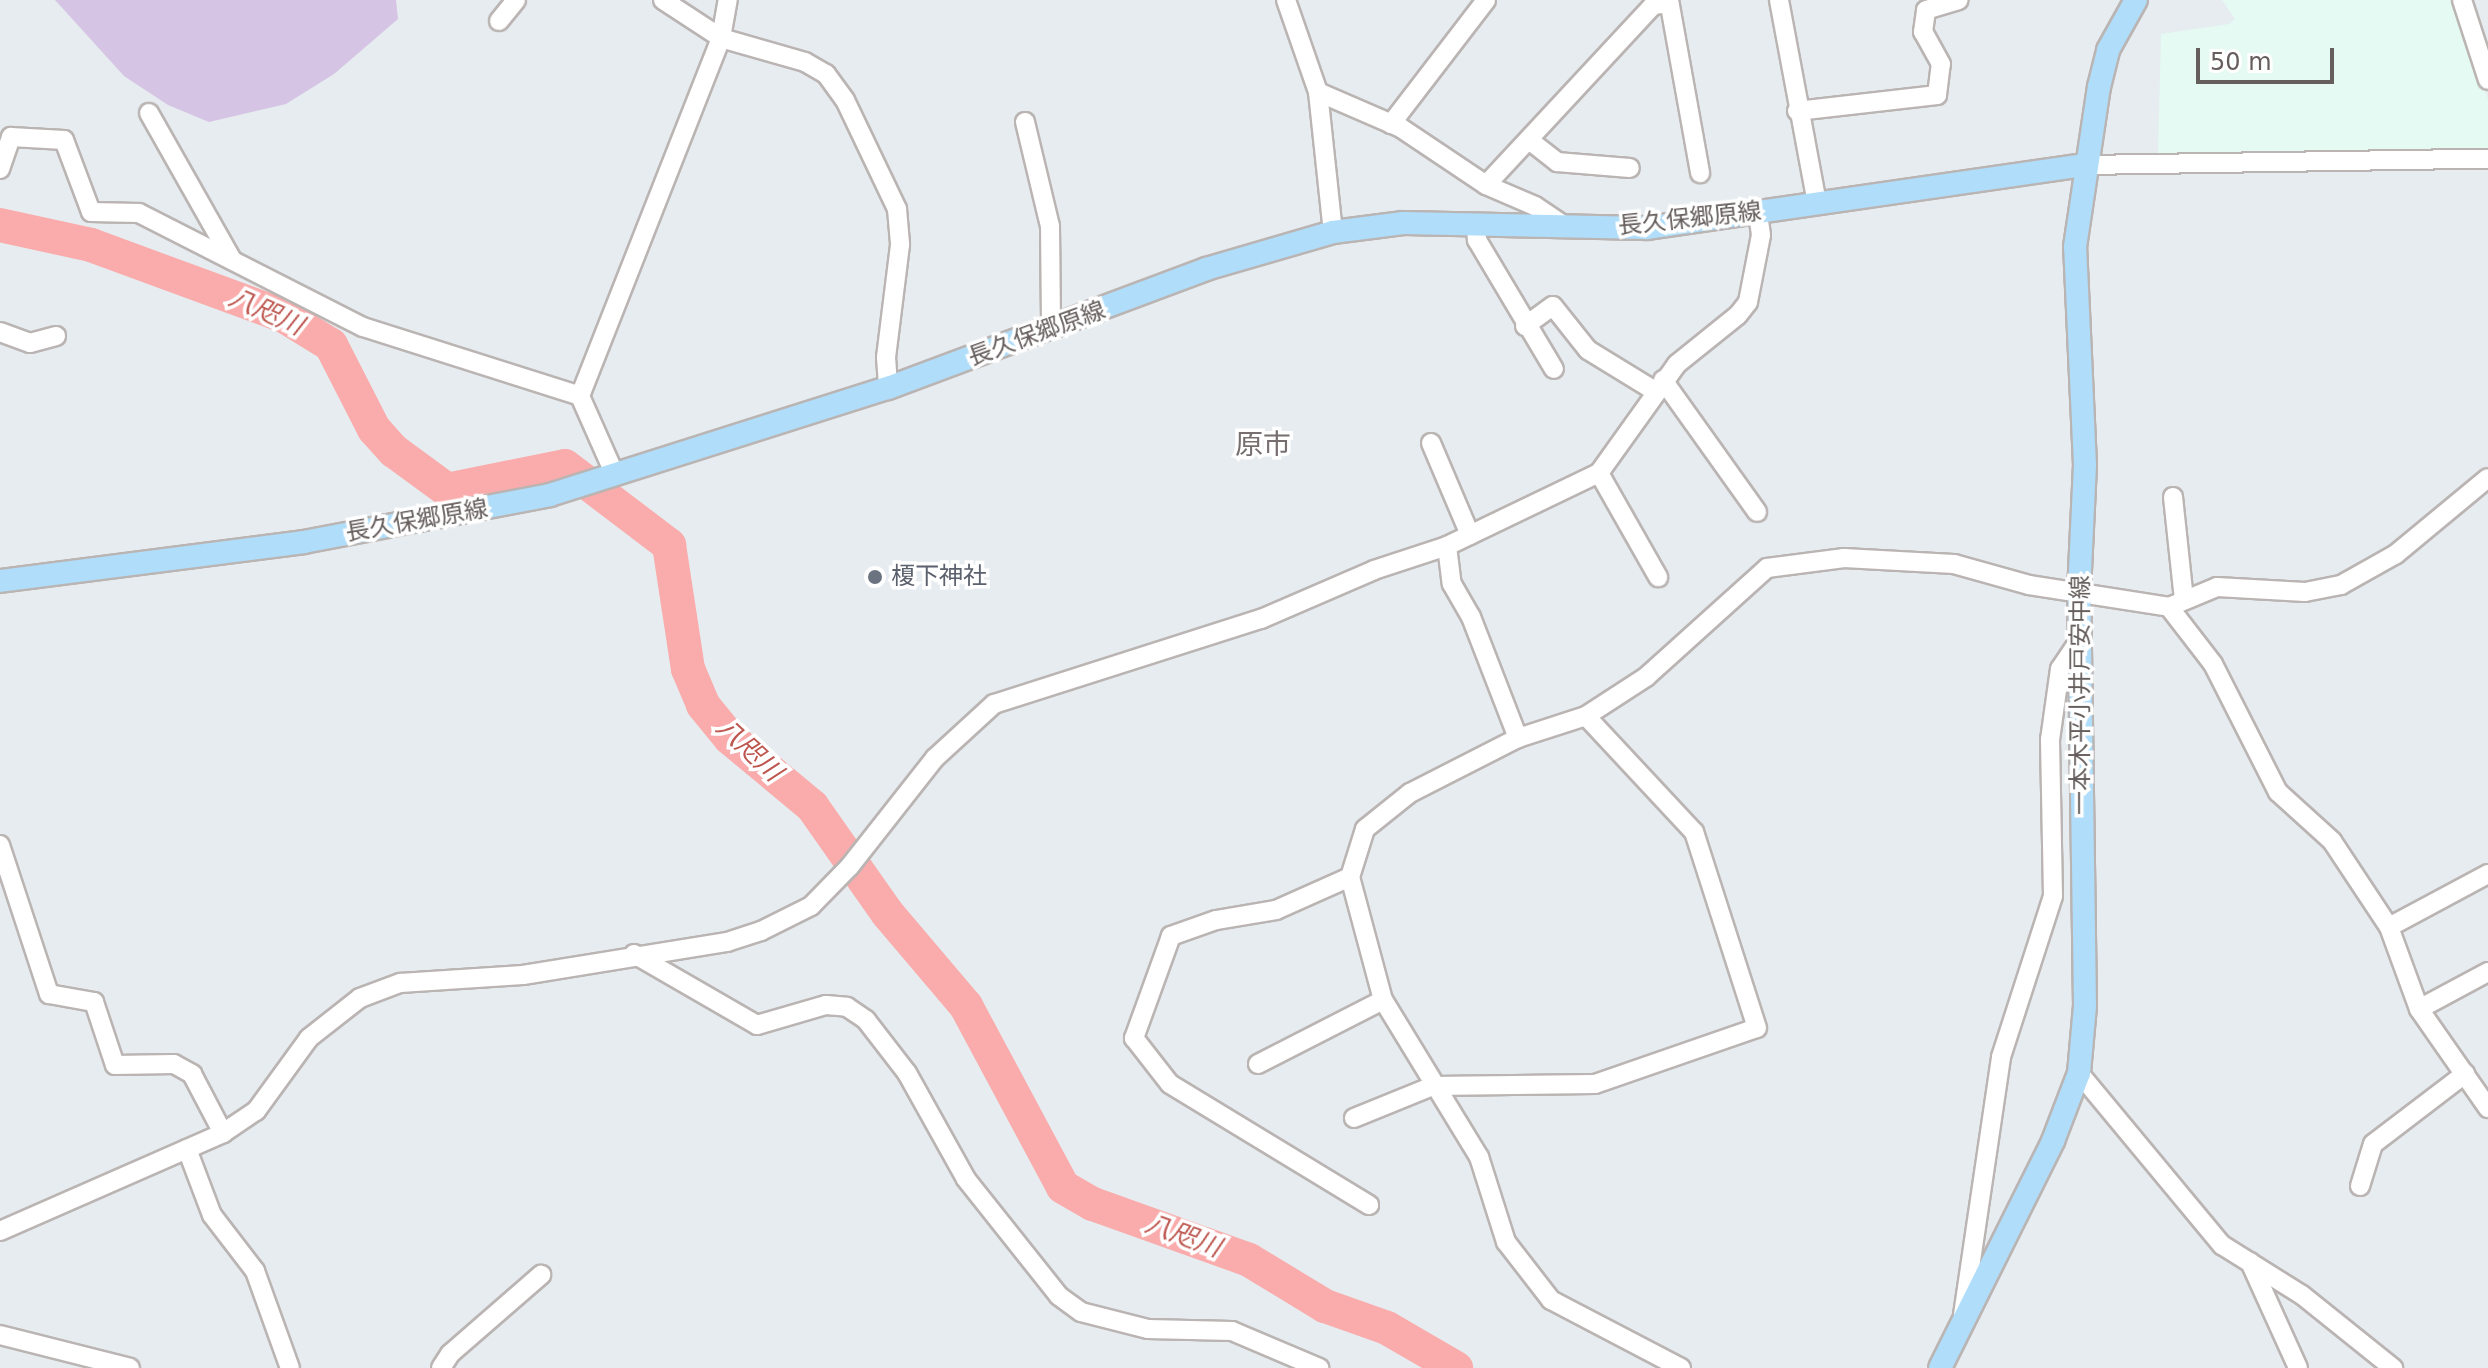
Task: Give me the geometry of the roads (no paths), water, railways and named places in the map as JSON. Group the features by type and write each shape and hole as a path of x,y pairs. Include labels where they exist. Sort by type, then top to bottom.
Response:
{"main road":[{"name":"一本木平小井戸安中線","path":"1940,1368 1961,1334 2067,1110 2079,1073 2085,1006 2079,592 2085,465 2075,247 2084,165 2108,50 2136,0"},
{"name":"長久保郷原線","path":"0,581 304,542 451,517 615,475 888,388 1206,269 1333,232 1403,223 1647,228 2084,165"}],"street":[{"path":"499,21 516,0"},
{"path":"663,0 721,38 805,62 826,74 852,114 897,209 900,245 886,357 888,388"},
{"path":"615,475 580,396 721,38 728,0"},
{"path":"1286,0 1318,92 1333,232"},
{"path":"1391,124 1486,0"},
{"path":"1779,0 1797,111 1817,203"},
{"path":"1797,111 1937,95 1941,64 1923,32 1926,10 1958,0"},
{"path":"2462,0 2488,80"},
{"path":"1486,185 1653,5 1669,2 1700,173"},
{"path":"1318,92 1391,124 1486,185 1535,206 1563,225"},
{"path":"149,113 232,260"},
{"path":"1025,122 1050,226 1051,329"},
{"path":"0,169 11,137 64,140 91,212 139,213 363,327 580,396"},
{"path":"1529,140 1557,162 1630,168"},
{"path":"2084,165 2488,159"},
{"path":"0,1231 223,1133 256,1111 309,1038 360,998 400,983 523,975 634,954 727,942 811,906 850,866 935,758 994,704 1261,619 1365,574 1447,546 1599,473 1659,385 1748,302 1761,235 1758,214"},
{"path":"1476,223 1477,240 1525,326 1554,369"},
{"path":"1525,326 1553,306 1588,350 1659,385 1757,512"},
{"path":"0,332 30,343 56,336"},
{"path":"1431,443 1470,535"},
{"path":"1599,473 1658,577"},
{"path":"1681,1368 1551,1300 1506,1242 1479,1157 1383,1000 1350,877 1365,829 1410,793 1518,738 1586,716 1646,677 1767,568 1844,558 1954,564 2079,592 2177,603 2217,587 2305,592 2341,585 2396,554 2488,478"},
{"path":"2173,497 2177,603 2213,664 2278,792 2332,841 2389,927 2419,1009 2488,1108"},
{"path":"1447,546 1452,584 1471,617 1518,738"},
{"path":"1961,1334 2001,1057 2053,896 2050,740 2060,669 2079,641"},
{"path":"1354,1118 1433,1086 1595,1084 1757,1028 1694,832 1586,716"},
{"path":"0,845 49,994 94,1002 115,1065 174,1064 192,1074 223,1133"},
{"path":"2389,927 2488,874"},
{"path":"1350,877 1276,910 1216,920 1171,936 1134,1038 1170,1084 1369,1205"},
{"path":"634,954 757,1025 826,1005 847,1007 866,1020 907,1073 966,1179 1059,1296 1081,1312 1148,1329 1232,1331 1319,1368"},
{"path":"2419,1009 2488,972"},
{"path":"1258,1064 1383,1000"},
{"path":"2079,1073 2222,1245 2302,1295 2393,1368"},
{"path":"2360,1186 2373,1144 2465,1074"},
{"path":"187,1149 212,1215 255,1271 290,1368"},
{"path":"2250,1262 2298,1368"},
{"path":"441,1368 450,1354 541,1275"},
{"path":"0,1335 130,1368"}],"waterway":[{"name":"八咫川","path":"0,225 91,245 284,316 331,345 374,429 394,451 447,490 565,466 669,545 688,669 703,705 730,738 812,806 888,914 966,1006 1063,1187 1093,1204 1249,1260 1325,1306 1387,1328 1456,1368"}],"place":[{"name":"榎下神社","path":"875,577"}],"district":[{"name":"原市","path":"1263,445"}]}
